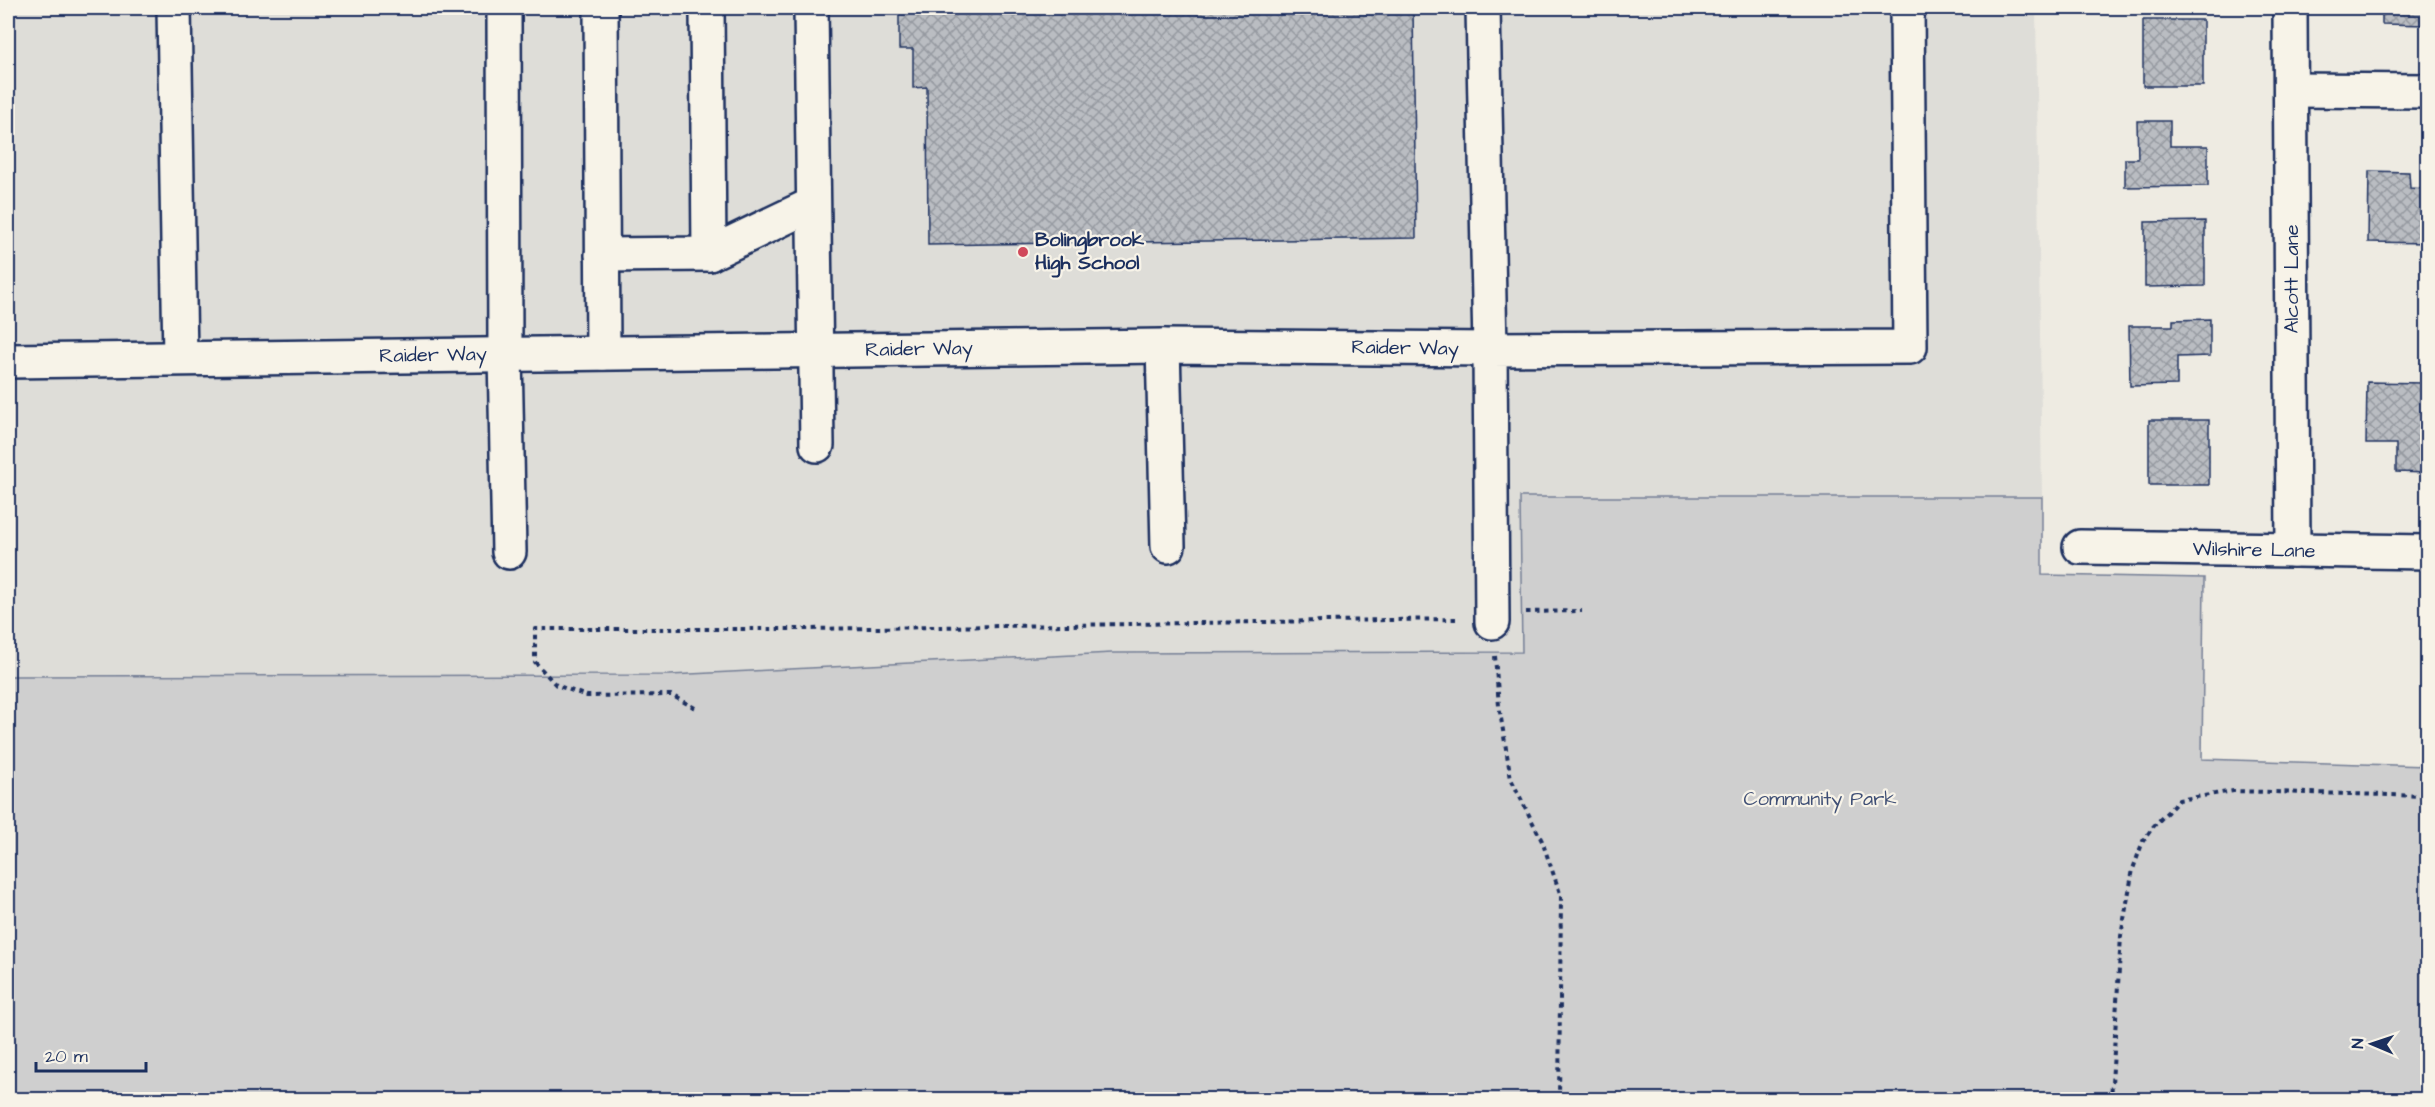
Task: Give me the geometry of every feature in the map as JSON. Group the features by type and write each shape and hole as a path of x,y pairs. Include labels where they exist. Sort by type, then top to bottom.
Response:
{"street":[{"path":"174,8 180,358"},
{"path":"504,8 505,354 509,552"},
{"path":"601,8 603,353"},
{"path":"707,8 709,254"},
{"path":"811,8 817,445"},
{"path":"1483,8 1490,349 1492,619"},
{"name":"Raider Way","path":"8,361 1163,346 1490,349 1910,347 1908,8"},
{"name":"Alcott Lane","path":"2290,8 2293,550"},
{"path":"2291,90 2427,91"},
{"path":"602,255 709,254 813,204"},
{"path":"1163,346 1168,546"},
{"name":"Wilshire Lane","path":"2080,547 2427,552"}],"path":[{"path":"695,708 671,695 587,696 556,685 535,662 535,629 832,629 1492,619 1519,612 1582,611"},
{"path":"1492,619 1499,706 1511,779 1542,841 1561,896 1558,1100"},
{"path":"2111,1100 2121,936 2133,869 2144,841 2153,827 2180,800 2233,791 2427,796"}],"shaded area":[{"name":"Bolingbrook High School","path":"8,8 2036,8 2042,497 1521,497 1522,652 1112,653 670,675 8,676"}],"green space":[{"name":"Community Park","path":"1520,497 2042,497 2042,575 2204,578 2202,759 2427,766 2427,1099 8,1099 8,676 670,675 1112,653 1522,652"}],"building":[{"path":"899,8 1413,8 1416,238 928,245 927,87 913,88 913,49 899,49"},
{"path":"2382,8 2428,8 2428,25 2382,24"},
{"path":"2143,20 2203,20 2203,86 2143,86"},
{"path":"2137,121 2170,121 2170,146 2208,146 2208,186 2125,187 2125,159 2138,159"},
{"path":"2369,171 2409,172 2410,188 2428,189 2428,243 2368,242"},
{"path":"2205,221 2205,286 2145,287 2145,222"},
{"path":"2210,319 2210,356 2177,357 2177,385 2130,386 2129,326 2173,326 2173,320"},
{"path":"2367,382 2423,383 2423,435 2428,434 2428,473 2396,472 2396,444 2366,444"},
{"path":"2149,420 2209,420 2209,485 2149,485"}],"place":[{"name":"Bolingbrook High School","path":"1023,252"}]}
